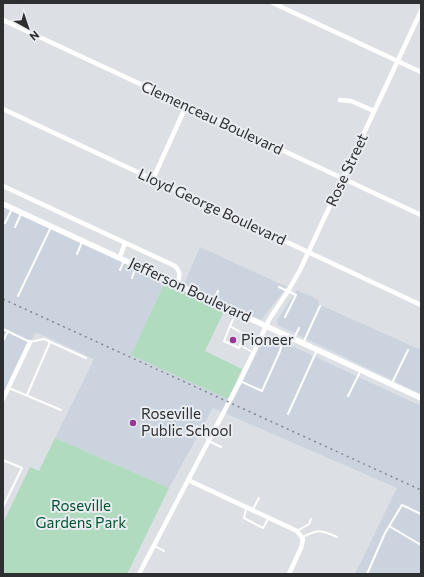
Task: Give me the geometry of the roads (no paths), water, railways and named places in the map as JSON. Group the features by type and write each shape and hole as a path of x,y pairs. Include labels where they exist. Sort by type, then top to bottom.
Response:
{"street":[{"path":"273,3 421,72"},
{"name":"Rose Street","path":"139,574 240,381 266,325 288,291 309,252 342,178 421,11"},
{"name":"Clemenceau Boulevard","path":"3,20 421,215"},
{"path":"340,100 351,101 374,111"},
{"path":"152,179 186,106"},
{"name":"Lloyd George Boulevard","path":"3,109 421,304"},
{"path":"3,186 175,266 179,271 180,277 177,284"},
{"name":"Jefferson Boulevard","path":"3,204 421,398"},
{"path":"122,258 125,243"},
{"path":"3,399 30,342"},
{"path":"188,480 297,531 303,539 301,548 289,574"}],"lane":[{"path":"5,223 12,208"},
{"path":"15,227 22,212"},
{"path":"18,296 51,226"},
{"path":"77,254 83,241"},
{"path":"120,270 122,258"},
{"path":"132,278 137,265"},
{"path":"279,287 296,295 285,318"},
{"path":"214,301 218,291"},
{"path":"303,342 320,306"},
{"path":"230,326 245,335 239,348 224,341 230,326 237,312"},
{"path":"294,338 299,328"},
{"path":"3,329 30,342 44,339 86,358"},
{"path":"3,341 8,331"},
{"path":"240,381 262,392 280,351 284,334"},
{"path":"27,395 50,342"},
{"path":"240,345 254,352"},
{"path":"288,414 318,349"},
{"path":"391,384 408,350"},
{"path":"348,396 361,369"},
{"path":"8,388 61,410"},
{"path":"197,426 209,441 221,447"},
{"path":"3,460 22,468 3,507"},
{"path":"253,510 259,498"},
{"path":"367,574 389,526 402,505 421,514"},
{"path":"247,508 244,518 263,528 269,518"},
{"path":"297,531 309,524 311,519"},
{"path":"389,526 421,545"},
{"path":"302,537 317,531 323,531 336,537"},
{"path":"154,546 164,551"}],"railway":[{"path":"3,299 421,490"}],"place":[{"name":"Pioneer","path":"233,340"},
{"name":"Roseville Public School","path":"133,423"}],"park label":[{"name":"Roseville Gardens Park","path":"81,514"}]}
